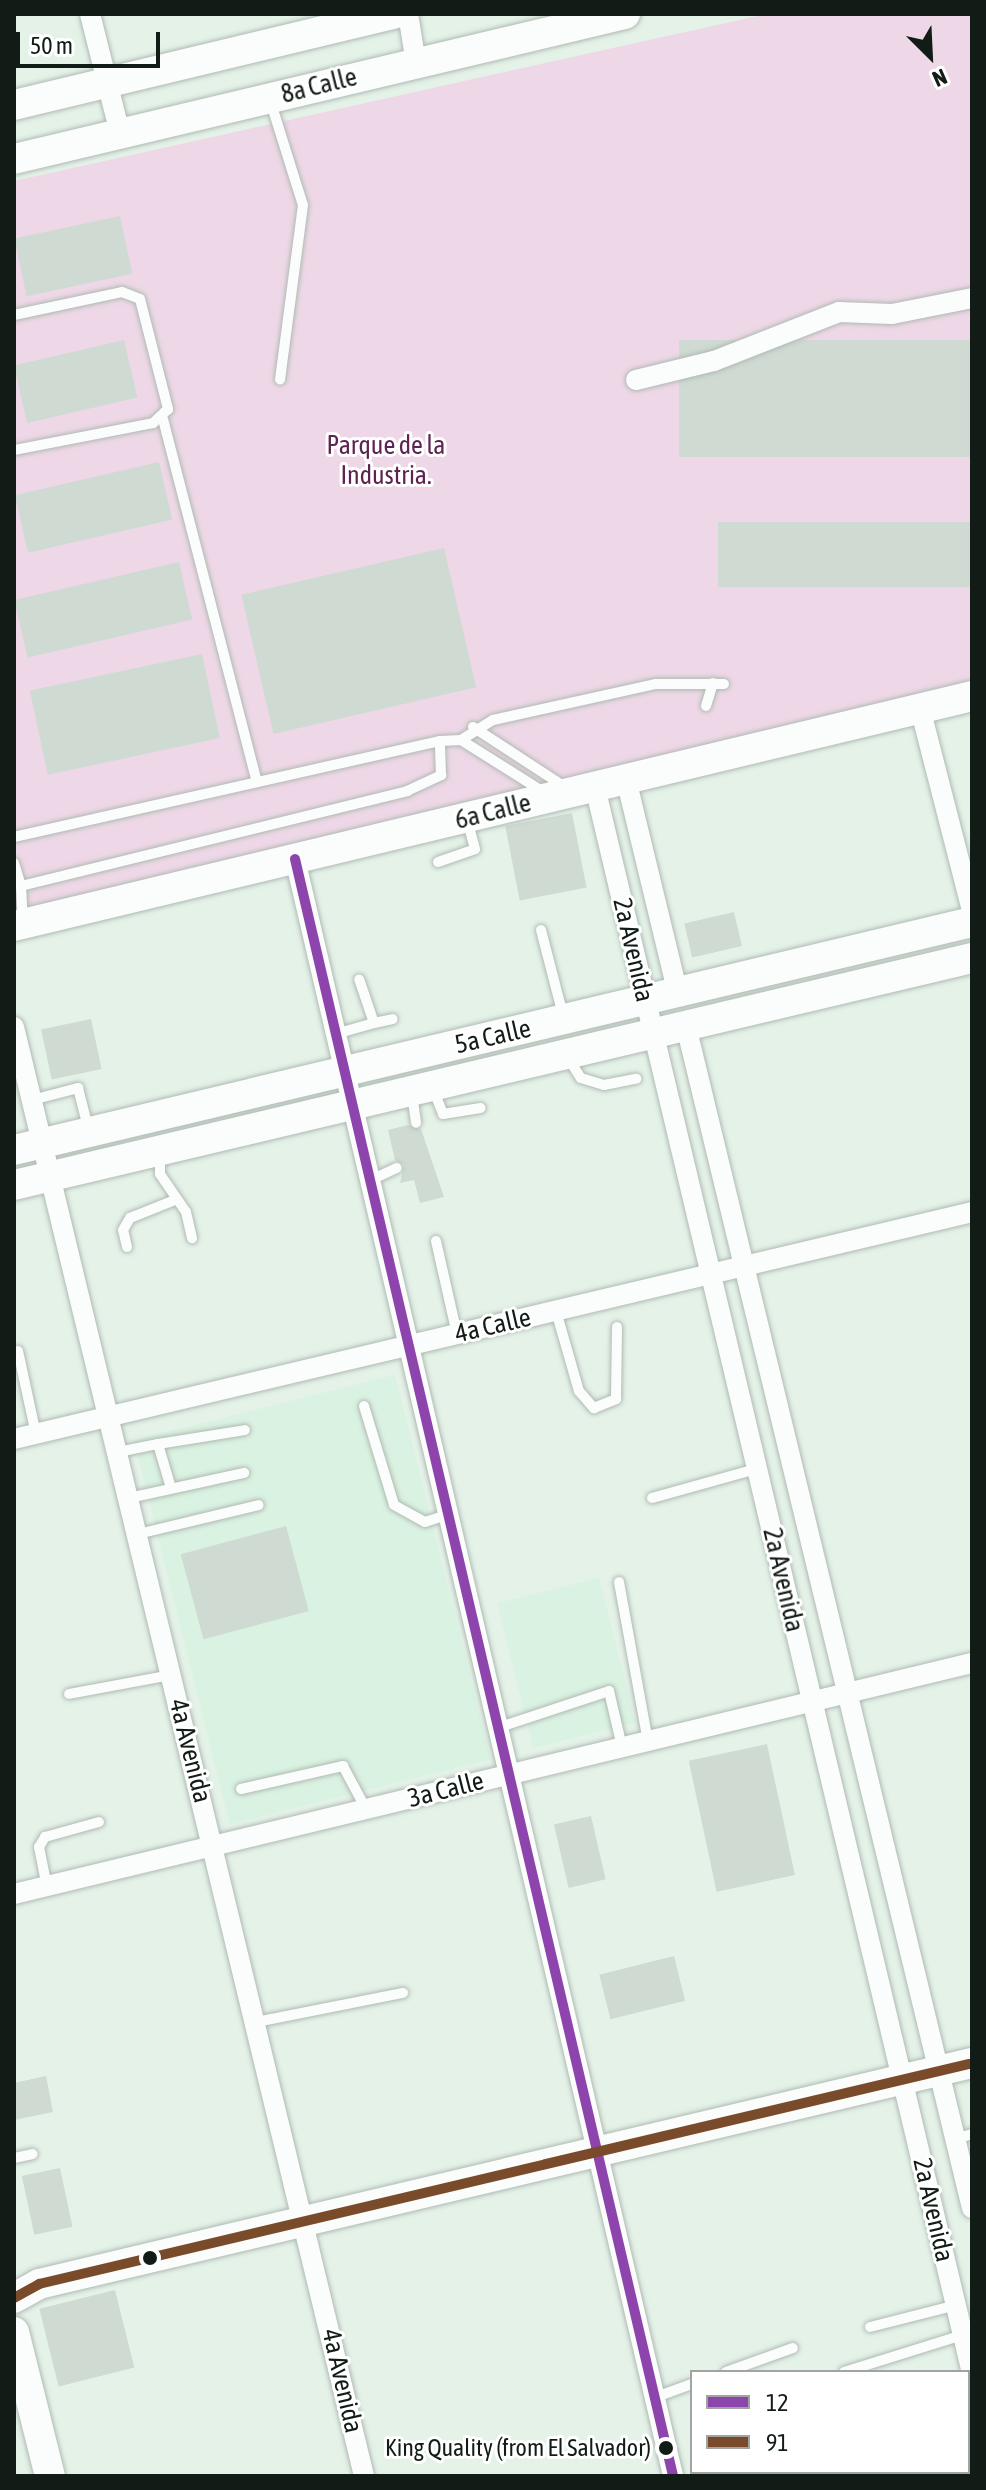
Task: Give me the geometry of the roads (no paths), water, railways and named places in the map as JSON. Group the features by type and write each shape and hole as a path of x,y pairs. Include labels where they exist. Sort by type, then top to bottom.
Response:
{"main road":[{"name":"8a Calle","path":"14,105 394,14"},
{"name":"8a Calle","path":"14,159 625,14"},
{"name":"6a Calle","path":"19,925 972,696"},
{"name":"5a Calle","path":"28,1147 972,922"},
{"name":"5a Calle","path":"14,1185 972,958"},
{"path":"22,2287 972,2063"},
{"path":"14,2332 50,2476"}],"street":[{"path":"90,14 120,133"},
{"path":"408,14 416,63"},
{"path":"636,380 714,361 839,312 892,314 972,298"},
{"path":"920,708 972,911"},
{"name":"2a Avenida","path":"626,779 678,994"},
{"name":"2a Avenida","path":"573,792 645,1001 972,2373"},
{"path":"295,859 356,1104 673,2476"},
{"name":"2a Avenida","path":"686,1026 939,2071 964,2136 972,2208"},
{"name":"4a Avenida","path":"14,1027 32,1100 28,1147 51,1176 364,2476"},
{"name":"4a Calle","path":"14,1439 972,1212"},
{"name":"3a Calle","path":"14,1894 972,1663"}],"lane":[{"path":"269,98 303,205 280,379"},
{"path":"14,315 122,292 140,299 168,409 163,419 256,779"},
{"path":"14,450 163,419"},
{"path":"461,740 473,727 656,684 718,684 706,706"},
{"path":"473,727 573,792"},
{"path":"14,837 256,779 440,741 461,740 573,792"},
{"path":"21,886 433,784 445,764 440,741"},
{"path":"438,862 475,849 466,818"},
{"path":"14,863 21,886 19,925"},
{"path":"541,930 564,1021"},
{"path":"359,979 374,1023"},
{"path":"339,1033 393,1019"},
{"path":"566,1054 581,1078 604,1085 636,1079"},
{"path":"32,1100 78,1088 90,1133"},
{"path":"422,1089 443,1114 481,1108"},
{"path":"416,1123 422,1089"},
{"path":"160,1150 160,1174 192,1238"},
{"path":"373,1179 397,1168"},
{"path":"127,1247 123,1230 130,1218 175,1200"},
{"path":"436,1241 457,1334"},
{"path":"556,1311 579,1391 594,1408 616,1399 617,1327"},
{"path":"18,1351 36,1434"},
{"path":"364,1406 394,1505 425,1522 451,1514"},
{"path":"118,1452 245,1430"},
{"path":"158,1444 171,1488"},
{"path":"652,1498 756,1469"},
{"path":"129,1498 244,1473"},
{"path":"138,1534 259,1505"},
{"path":"619,1582 648,1741"},
{"path":"69,1694 172,1675"},
{"path":"500,1727 609,1691 622,1747"},
{"path":"241,1789 343,1766 366,1809"},
{"path":"47,1887 39,1847 45,1837 99,1822"},
{"path":"256,2022 403,1993"},
{"path":"14,2158 33,2154"},
{"path":"870,2327 956,2305"},
{"path":"850,2370 963,2335"},
{"path":"732,2370 793,2348"},
{"path":"656,2397 690,2385"}],"place":[{"name":"King Quality (from El Salvador)","path":"666,2448"}],"park label":[{"name":"Parque de la Industria.","path":"386,461"}]}
